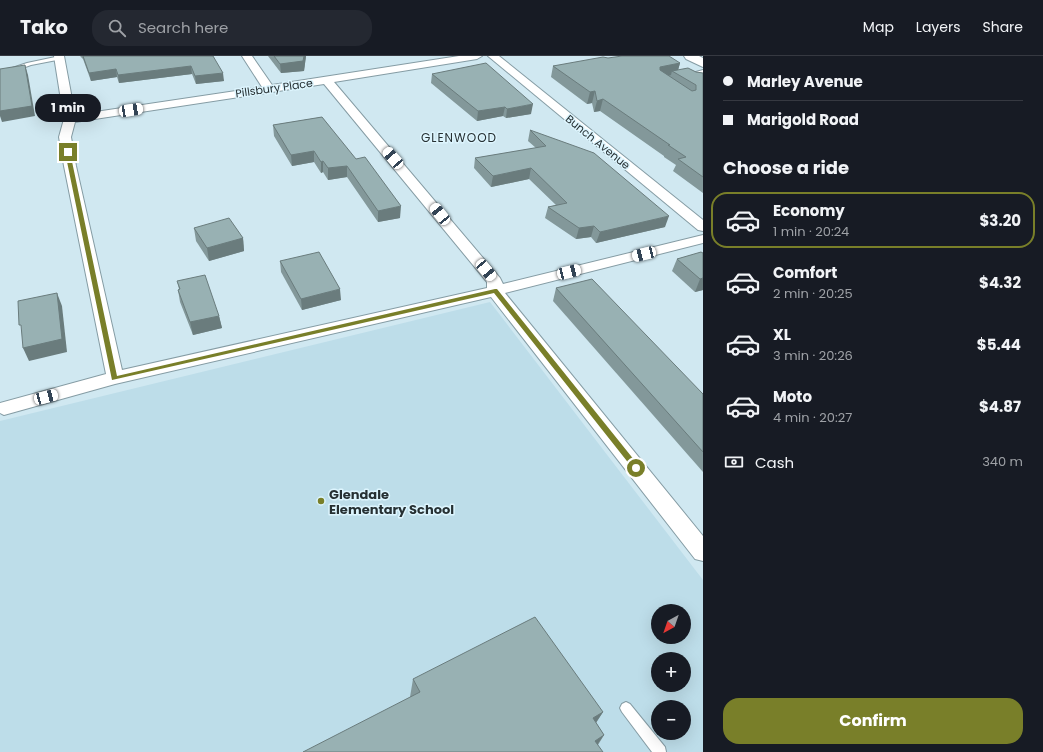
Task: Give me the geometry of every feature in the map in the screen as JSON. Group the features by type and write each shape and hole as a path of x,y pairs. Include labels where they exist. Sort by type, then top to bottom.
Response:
{"main road":[{"path":"690,56 703,63"}],"street":[{"path":"247,56 268,88"},
{"name":"Pillsbury Place","path":"70,119 268,88 327,81 477,56"},
{"name":"Bunch Avenue","path":"493,56 703,228"},
{"path":"59,57 70,119 65,137 70,166 115,378"},
{"path":"327,81 412,180 495,281 495,291 703,552"},
{"path":"4,408 115,378 495,291 703,239"}],"lane":[{"path":"0,74 17,67 59,57"},
{"path":"681,76 703,72"},
{"path":"626,708 660,752"}],"shaded area":[{"name":"Glendale Elementary School","path":"490,302 703,580 703,752 0,752 0,421"}],"building":[{"path":"83,56 213,56 223,73 195,76 191,66 118,75 116,69 89,73"},
{"path":"274,56 304,56 303,61 280,64"},
{"path":"622,56 669,56 680,63 660,67 660,70 692,91 696,90 696,85 672,71 688,68 696,72 703,73 703,177 678,159 686,157 668,145 670,145 603,99 597,101 595,91 590,92 553,66 603,57 608,58"},
{"path":"486,63 533,104 507,109 505,107 478,111 432,74"},
{"path":"25,65 32,106 0,111 0,69"},
{"path":"322,117 356,159 365,157 401,206 378,211 347,166 328,168 323,161 321,162 314,151 291,155 273,125"},
{"path":"530,130 594,153 669,216 600,232 594,226 579,228 548,207 567,203 531,168 493,176 475,158 546,146"},
{"path":"229,218 243,238 207,248 194,228"},
{"path":"319,252 340,289 301,299 280,261"},
{"path":"701,252 703,253 703,278 700,279 677,259"},
{"path":"205,275 219,316 190,322 178,290 180,289 177,281"},
{"path":"592,279 703,394 703,452 556,288"},
{"path":"57,293 62,339 23,348 21,325 19,325 18,301"},
{"path":"535,617 603,712 593,718 604,735 595,741 603,752 303,752 420,692 413,679"}],"place":[{"name":"Glendale Elementary School","path":"321,501"}],"district":[{"name":"GLENWOOD","path":"459,138"}],"route":[{"path":"68,152 115,378 495,291 636,468"}]}
